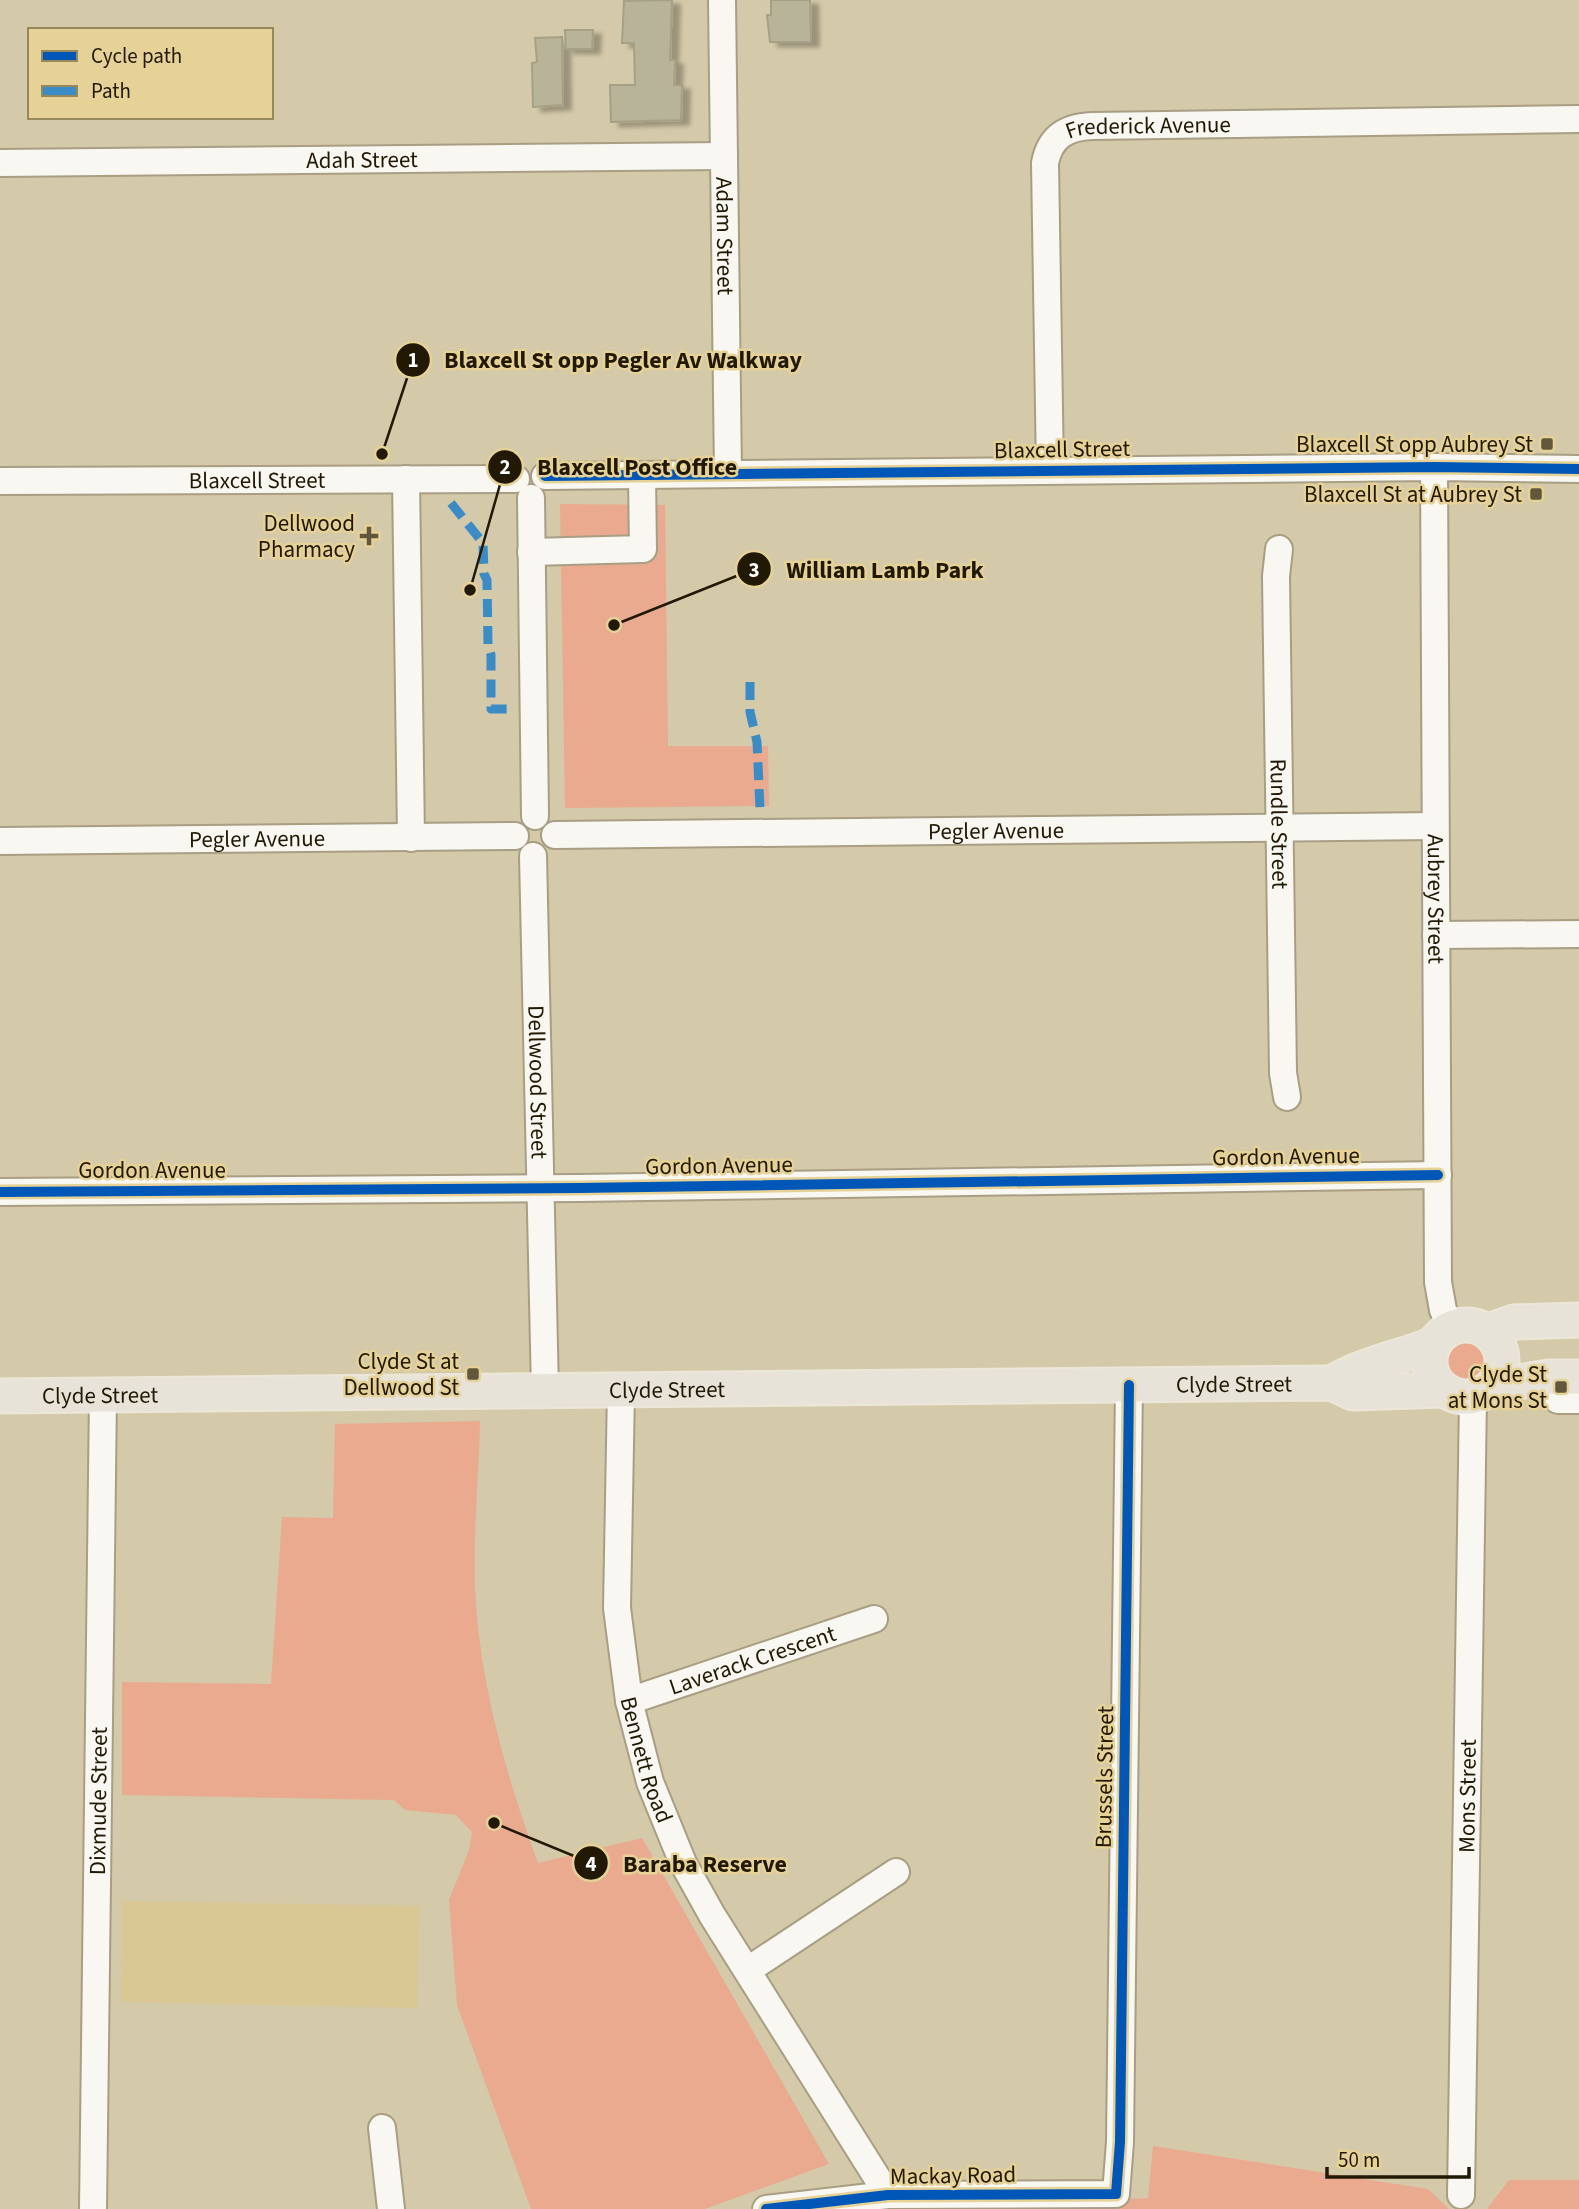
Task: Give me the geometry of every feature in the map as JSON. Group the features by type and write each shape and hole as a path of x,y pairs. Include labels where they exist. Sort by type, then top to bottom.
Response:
{"main road":[{"path":"1488,1331 1514,1322 1579,1320"},
{"path":"1470,1324 1488,1331 1497,1340 1502,1352 1500,1376 1470,1391 1435,1380 1430,1368 1430,1356 1443,1336 1470,1324"},
{"name":"Clyde Street","path":"1332,1383 1350,1372 1405,1356 1443,1336"},
{"name":"Clyde Street","path":"0,1396 1332,1383 1353,1393 1470,1391 1549,1377 1572,1392"}],"street":[{"name":"Adam Street","path":"722,0 728,474"},
{"name":"Frederick Avenue","path":"1050,470 1045,163 1047,151 1059,135 1081,126 1579,118"},
{"name":"Adah Street","path":"0,163 724,156"},
{"name":"Blaxcell Street","path":"0,481 407,480 531,484 642,476 728,474 1434,467 1579,469"},
{"name":"Aubrey Street","path":"1434,467 1438,1282 1443,1310 1443,1336"},
{"path":"531,552 643,549 642,476"},
{"path":"407,480 411,838"},
{"path":"531,484 535,816"},
{"name":"Rundle Street","path":"1279,549 1276,576 1283,1073 1287,1097"},
{"path":"535,816 550,823 555,835 553,845 547,852 524,846 518,826 524,819 535,816"},
{"name":"Pegler Avenue","path":"555,835 1436,826"},
{"name":"Pegler Avenue","path":"0,841 411,838 524,846"},
{"name":"Dellwood Street","path":"524,846 541,1188 545,1391"},
{"path":"1436,935 1579,934"},
{"name":"Gordon Avenue","path":"0,1192 541,1188 1438,1175"},
{"name":"Brussels Street","path":"1117,2169 1121,2132 1129,1385"},
{"name":"Bennett Road","path":"621,1390 617,1608 629,1701 650,1782 683,1863 712,1915 888,2196"},
{"name":"Mons Street","path":"1461,2195 1470,1391"},
{"name":"Dixmude Street","path":"93,2209 103,1395"},
{"name":"Laverack Crescent","path":"629,1701 874,1619"},
{"path":"748,1970 896,1872"},
{"path":"382,2128 391,2209"},
{"name":"Mackay Road","path":"766,2209 888,2196 1116,2194 1117,2169"}],"shaded area":[{"path":"560,504 665,505 668,746 768,746 769,806 565,808"},
{"path":"1468,1337 1485,1345 1493,1362 1485,1379 1468,1387 1451,1379 1443,1362 1451,1345"},
{"path":"480,1421 475,1587 482,1658 505,1762 538,1863 642,1838 829,2164 705,2209 531,2209 457,2005 449,1900 469,1850 472,1832 456,1815 405,1810 394,1800 122,1795 122,1682 271,1684 282,1517 333,1518 335,1424"},
{"path":"122,1901 419,1906 417,2008 121,2002"},
{"path":"1153,2146 1428,2189 1449,2209 944,2209 1148,2198"},
{"path":"1509,2180 1579,2180 1579,2209 1487,2209"}],"building":[{"path":"672,0 670,60 675,60 674,85 682,85 681,120 611,122 610,85 635,85 634,43 622,43 624,1"},
{"path":"771,0 810,0 811,42 770,42 767,15 771,15"},
{"path":"565,30 593,30 592,49 566,49"},
{"path":"562,37 563,105 533,107 532,63 537,62 535,38"}],"marked path":[{"path":"451,503 483,543 484,574 487,580 488,645 491,655 491,709 512,709"},
{"path":"750,682 750,712 757,742 760,809"}],"cycle path":[{"path":"545,476 1434,467 1579,469"},
{"path":"0,1192 579,1188 1438,1175"},
{"path":"766,2209 888,2195 1116,2194 1120,2142 1129,1385"}],"place":[{"name":"Blaxcell St opp Aubrey St","path":"1547,444"},
{"name":"Blaxcell St opp Pegler Av Walkway","path":"382,454"},
{"name":"Blaxcell St at Aubrey St","path":"1536,494"},
{"name":"Dellwood Pharmacy","path":"369,536"},
{"name":"Blaxcell Post Office","path":"470,590"},
{"name":"William Lamb Park","path":"614,625"},
{"name":"Clyde St at Dellwood St","path":"473,1374"},
{"name":"Clyde St at Mons St","path":"1561,1387"},
{"name":"Baraba Reserve","path":"494,1823"}]}
